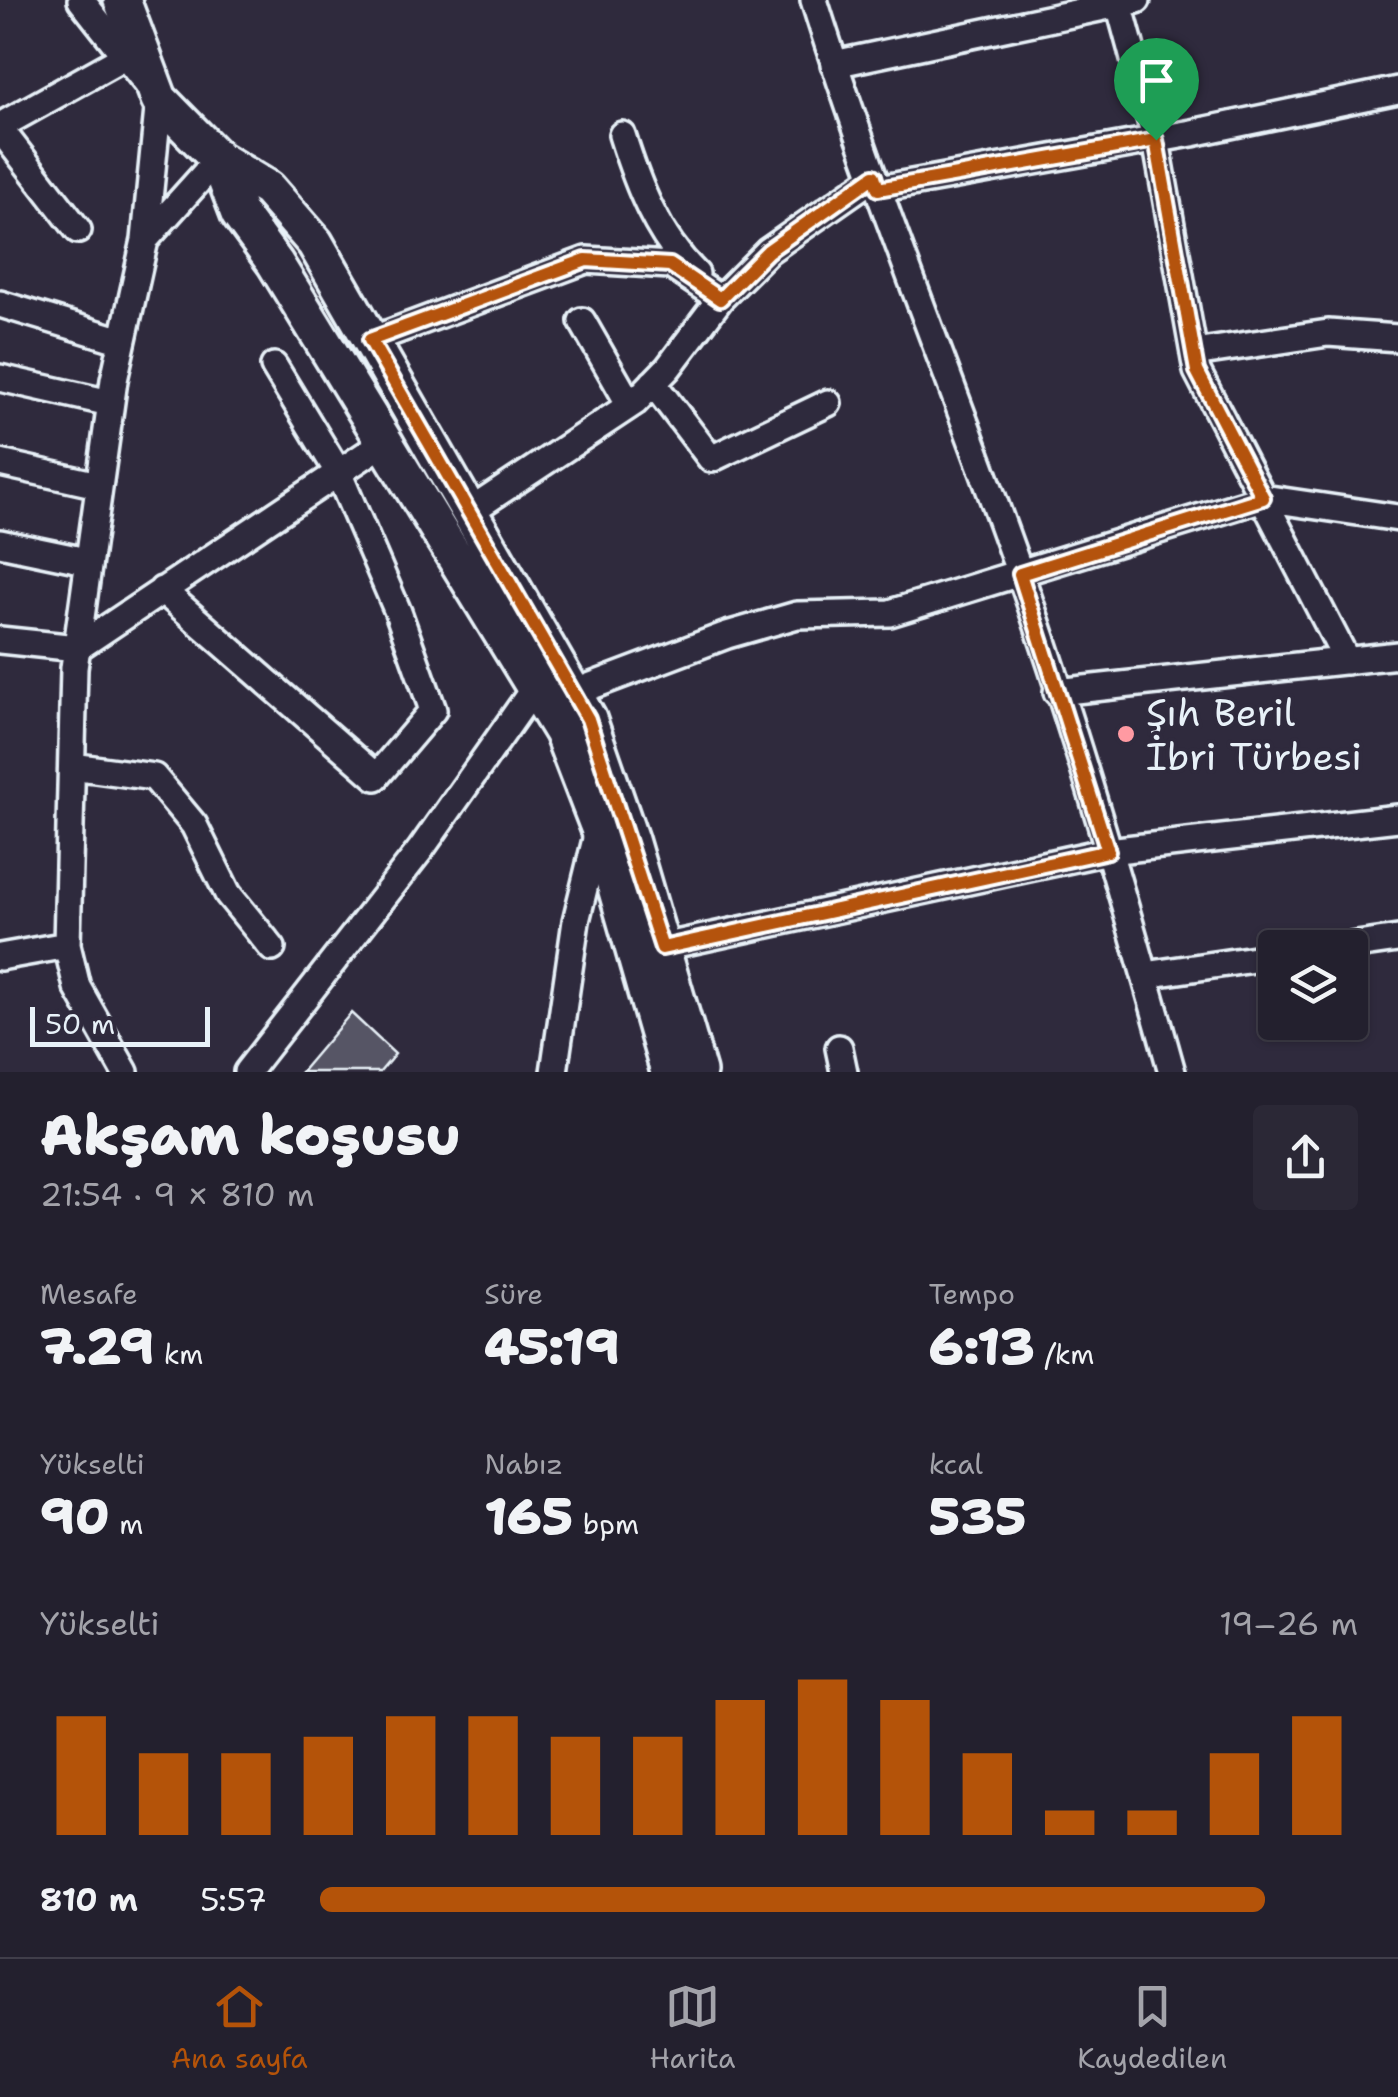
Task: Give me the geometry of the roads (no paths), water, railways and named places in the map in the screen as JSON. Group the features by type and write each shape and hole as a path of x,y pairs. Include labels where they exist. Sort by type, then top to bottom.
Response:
{"street":[{"path":"80,0 160,99 218,158 268,189 303,230 370,340 573,693 600,754 698,1072"},
{"path":"122,0 160,99 145,240 110,403 76,648 66,944 78,987 125,1072"},
{"path":"814,0 876,183 1020,574 1108,851 1144,975 1164,1069"},
{"path":"834,64 1128,2 1197,371 1347,660"},
{"path":"78,230 0,127 126,56"},
{"path":"469,512 630,405 653,383 720,299 768,251 876,183 1156,140 1398,90"},
{"path":"622,135 638,185 662,232 684,262 720,299"},
{"path":"145,240 218,158"},
{"path":"218,158 239,214 275,263 386,441 562,732 599,828 669,1072"},
{"path":"370,340 586,260 670,265 720,299"},
{"path":"0,304 122,341"},
{"path":"582,321 630,405"},
{"path":"1194,353 1328,333 1398,338"},
{"path":"162,590 376,778 433,710 398,612 337,470 274,366"},
{"path":"0,378 110,403"},
{"path":"653,383 711,460 828,403"},
{"path":"0,640 76,648 337,470 386,441"},
{"path":"0,463 98,484"},
{"path":"573,693 727,635 797,615 890,614 1263,498 1398,518"},
{"path":"0,543 86,561"},
{"path":"1057,692 1398,655"},
{"path":"247,1072 421,849 535,687"},
{"path":"72,766 154,777 194,825 228,894 272,948"},
{"path":"662,948 1108,851 1398,818"},
{"path":"554,1072 576,922 599,828"},
{"path":"1368,943 1398,939"},
{"path":"0,957 66,944"},
{"path":"1144,975 1258,958"}],"place":[{"name":"Şıh Beril İbri Türbesi","path":"1126,734"}]}
